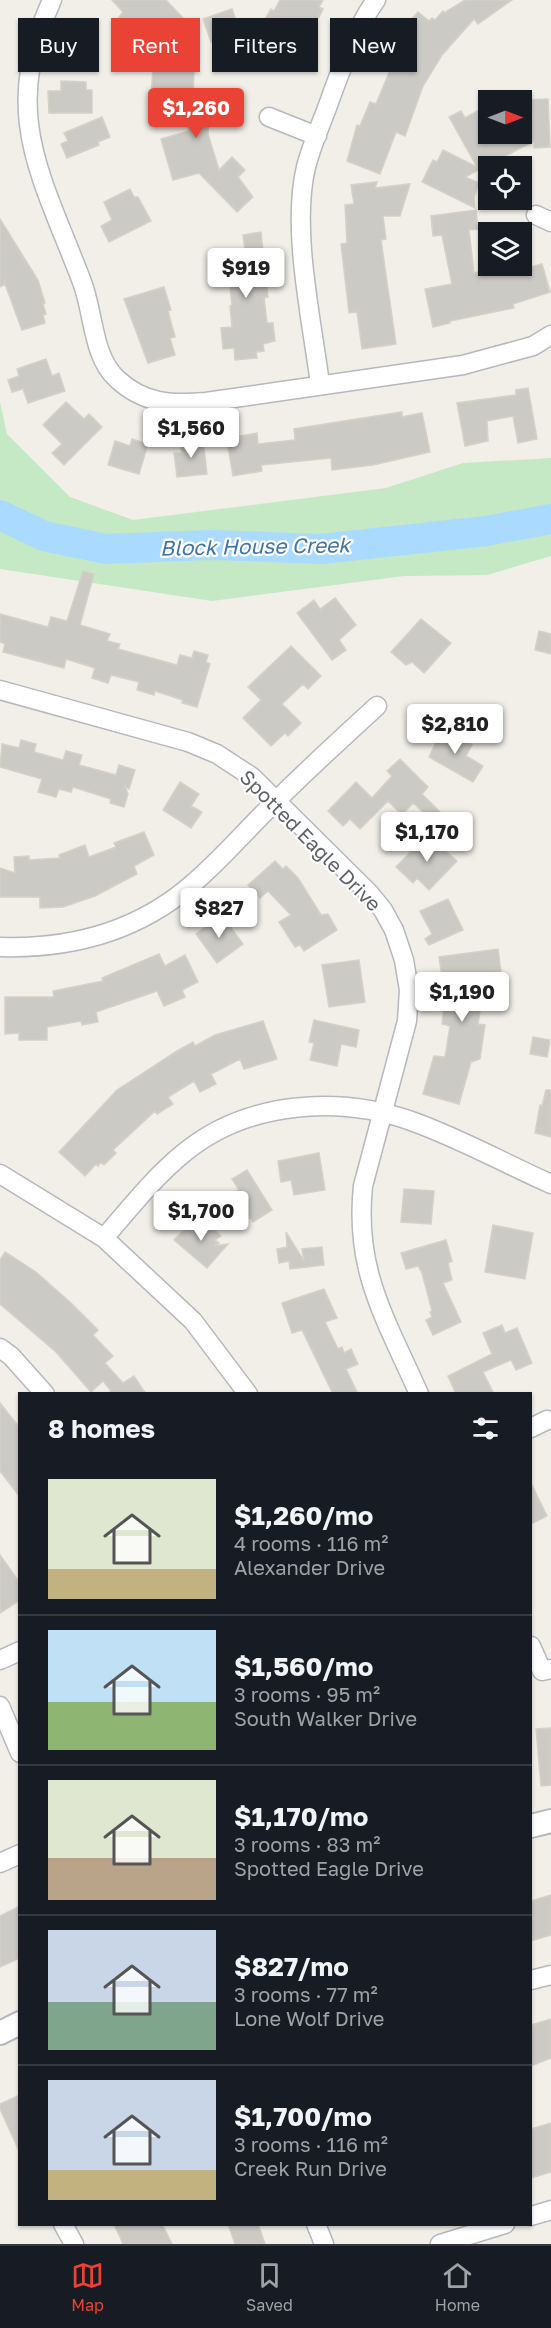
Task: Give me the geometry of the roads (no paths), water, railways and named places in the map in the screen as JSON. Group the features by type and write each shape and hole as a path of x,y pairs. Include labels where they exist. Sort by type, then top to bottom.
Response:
{"street":[{"path":"10,98 20,50 35,21 52,0"},
{"path":"320,384 302,247 301,206 306,167 340,71 366,15 376,0"},
{"path":"269,117 317,135"},
{"path":"11,127 23,161 72,256 88,298 104,363 117,379 151,400 176,404 463,365 533,346 551,335"},
{"name":"Spotted Eagle Drive","path":"0,690 188,742 217,754 252,777 370,894 383,910 394,930 404,960 409,990 407,1021 363,1186 360,1213 362,1242 371,1287 418,1392"},
{"path":"0,947 44,947 77,942 129,924 161,908 191,886 275,801 377,706"},
{"path":"104,1238 158,1175 214,1132 261,1113 311,1106 342,1106 414,1122 551,1184"},
{"path":"0,1174 104,1238 193,1321 246,1392"},
{"path":"0,1348 11,1356 43,1392"},
{"path":"532,1648 542,1671 551,1669"},
{"path":"0,1660 18,1652"},
{"path":"0,1707 18,1748"},
{"path":"532,1826 551,1821"},
{"path":"0,1863 18,1855"},
{"path":"532,1980 551,1975"},
{"path":"0,2033 18,2024"},
{"path":"532,2216 551,2210"},
{"path":"64,2226 74,2244"},
{"path":"317,2226 324,2244"},
{"path":"440,2244 500,2232"}],"waterway":[{"name":"Block House Creek","path":"0,515 44,536 106,549 212,545 321,549 486,531 551,519"}]}
